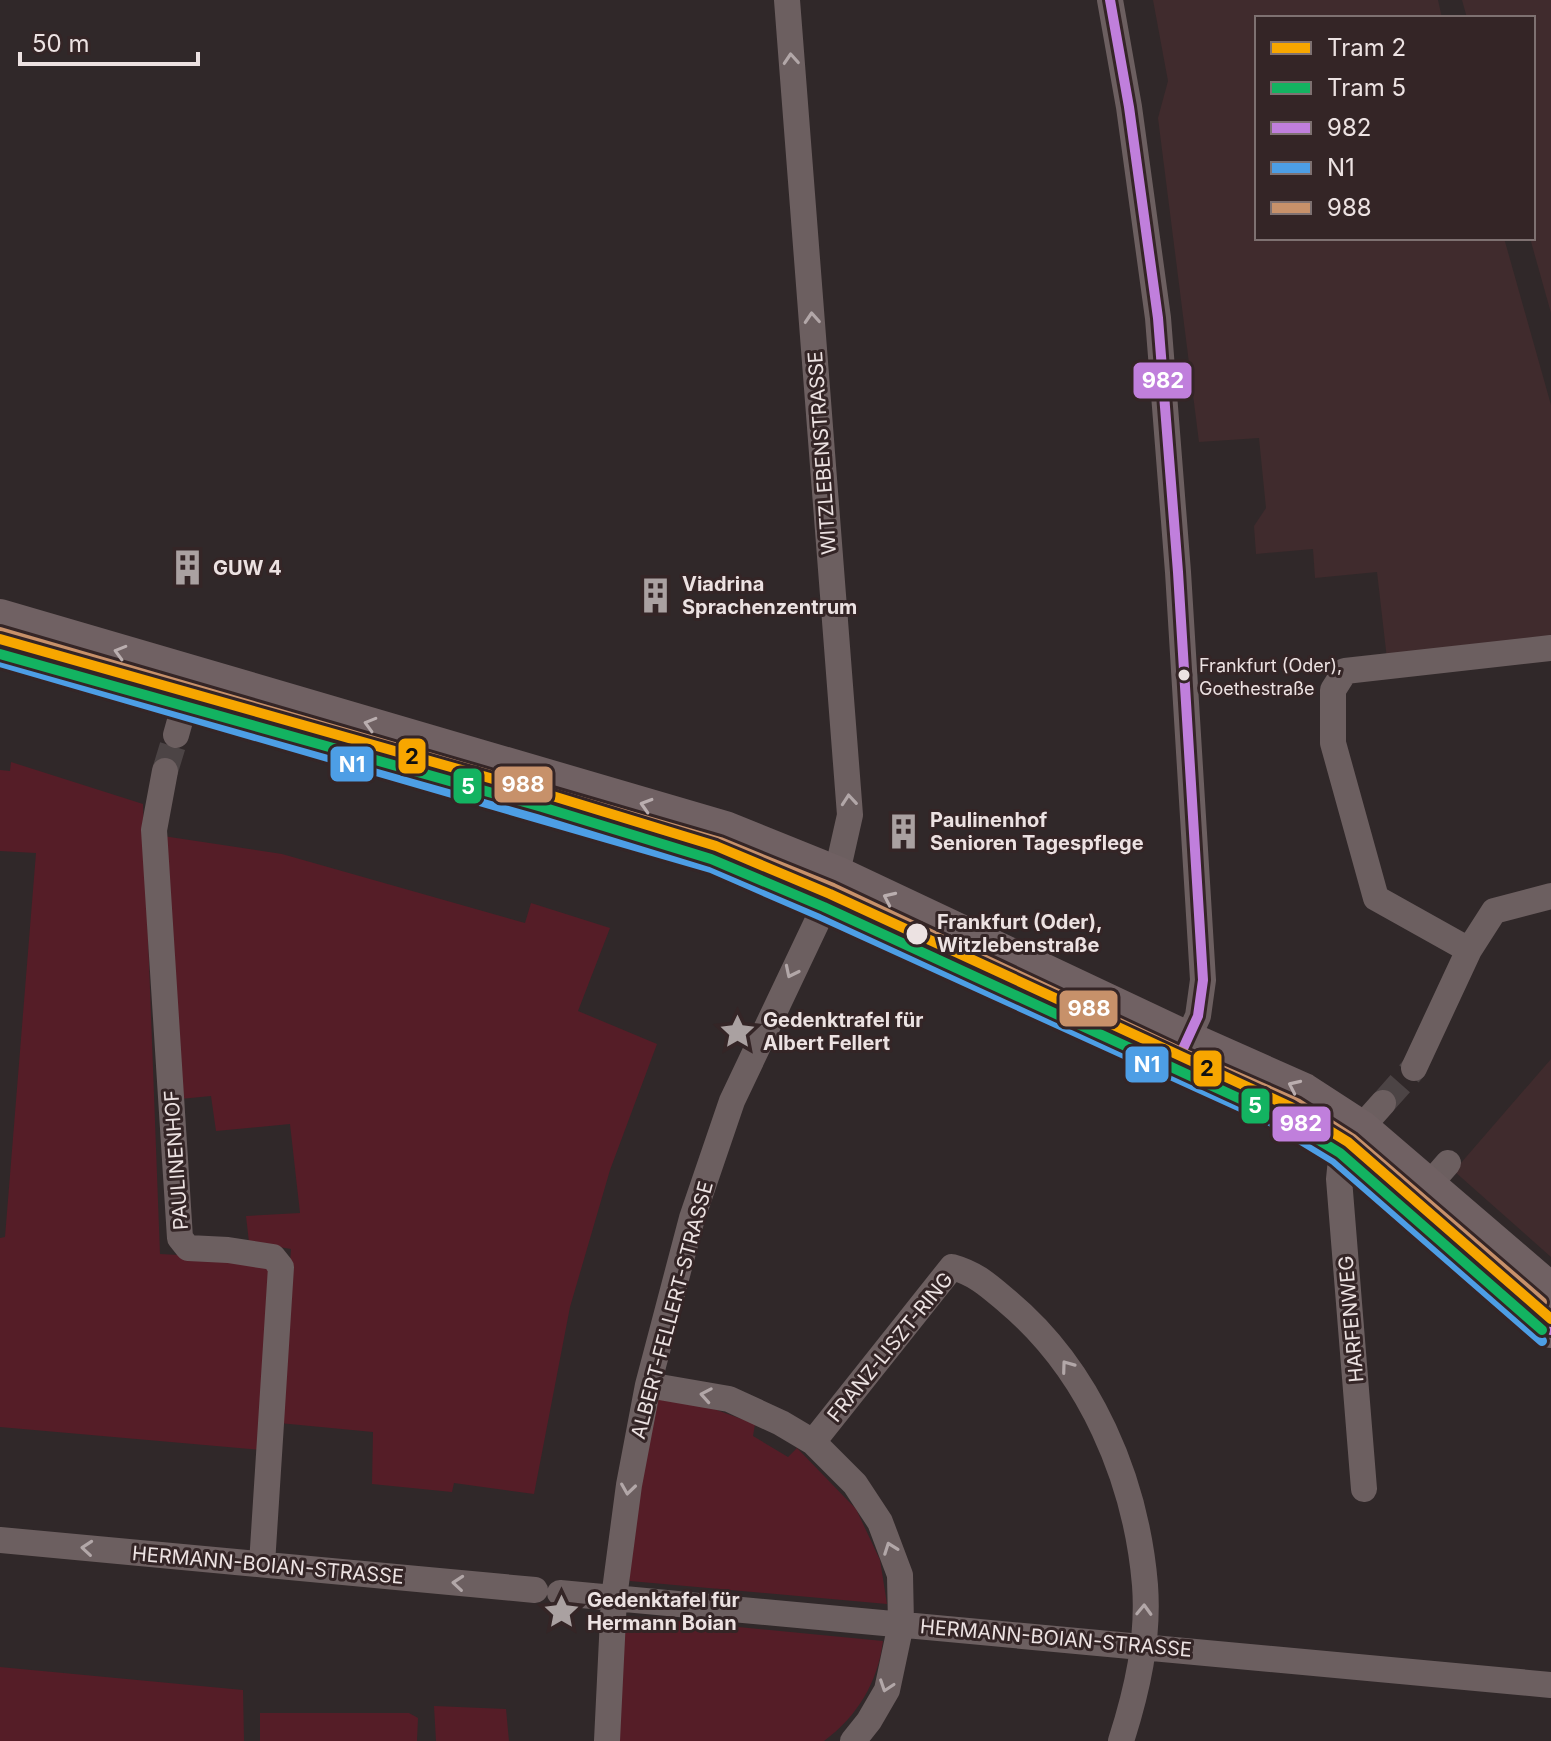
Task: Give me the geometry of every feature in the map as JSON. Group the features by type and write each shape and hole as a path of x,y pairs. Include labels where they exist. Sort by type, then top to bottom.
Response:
{"street":[{"name":"WITZLEBENSTRASSE","path":"787,0 850,815 832,888"},
{"path":"1110,0 1129,107 1158,318 1178,572 1203,980 1198,1016 1182,1052"},
{"path":"0,617 185,704"},
{"path":"0,647 185,704 725,829 832,888 1182,1052 1304,1091 1438,1174 1551,1291"},
{"path":"1469,950 1376,898 1333,743 1333,690 1345,671 1551,648"},
{"name":"PAULINENHOF","path":"165,771 154,830 180,1238 188,1248 273,1257 281,1267 262,1564"},
{"name":"ALBERT-FELLERT-STRASSE","path":"607,1741 614,1598 629,1485 648,1385 692,1218 732,1101 832,888"},
{"path":"1414,1068 1469,950 1494,911 1551,896"},
{"path":"1362,1127 1551,1330"},
{"name":"HARFENWEG","path":"1362,1127 1341,1201 1364,1489"},
{"name":"FRANZ-LISZT-RING","path":"813,1442 952,1267 973,1273 1035,1325 1071,1370 1102,1424 1130,1501 1145,1586 1143,1646 1139,1684 1121,1741"},
{"path":"648,1385 729,1399 781,1423 813,1442 855,1484 880,1522 900,1575 901,1624 887,1690 853,1741"},
{"name":"HERMANN-BOIAN-STRASSE","path":"0,1540 1551,1685"}],"shaded area":[{"path":"1153,0 1438,0 1442,16 1255,16 1255,240 1505,240 1551,405 1551,638 1387,659 1377,572 1315,578 1313,549 1256,554 1254,526 1266,508 1259,438 1199,442 1158,118 1168,81"},
{"path":"1462,0 1551,0 1551,313 1531,240 1535,240 1535,16 1466,16"},
{"path":"11,762 143,804 160,1254 268,1260 276,1271 262,1450 0,1427 0,1238 5,1237 36,853 0,851 0,770 10,771"},
{"path":"163,836 282,854 525,923 531,903 610,928 578,1011 657,1044 610,1170 570,1307 534,1494 454,1483 452,1492 372,1484 373,1432 279,1423 291,1249 249,1242 246,1216 300,1213 290,1124 216,1131 211,1096 180,1099"},
{"path":"1551,1059 1551,1257 1454,1171"},
{"path":"658,1396 714,1409 755,1424 753,1436 788,1457 797,1448 856,1509 880,1560 887,1604 630,1581 627,1570 629,1549"},
{"path":"625,1616 883,1641 876,1671 864,1697 846,1721 824,1741 619,1741"},
{"path":"0,1667 243,1690 244,1741 0,1741"},
{"path":"434,1706 506,1709 509,1741 436,1741"},
{"path":"260,1713 409,1713 418,1718 417,1741 260,1741"}],"tunnel":[{"path":"165,771 176,735"},
{"path":"1383,1103 1414,1068"}],"tram line":[{"name":"2","path":"0,639 546,794 716,846 830,894 1291,1107 1348,1142 1551,1319"},
{"name":"5","path":"0,654 542,807 711,859 824,907 1284,1119 1340,1153 1542,1330"}],"transit line":[{"name":"982","path":"1110,0 1129,107 1158,318 1178,572 1203,980 1198,1016 1176,1064 1274,1107 1342,1149 1551,1330"},
{"name":"988","path":"0,632 720,842 833,888 1181,1052 1297,1103 1353,1139 1542,1302"},
{"name":"N1","path":"0,662 711,868 819,915 1267,1119 1334,1160 1542,1341"}],"place":[{"name":"GUW 4","path":"187,568"},
{"name":"Viadrina Sprachenzentrum","path":"656,595"},
{"name":"Frankfurt (Oder), Goethestraße","path":"1184,675"},
{"name":"Paulinenhof Senioren Tagespflege","path":"904,832"},
{"name":"Frankfurt (Oder), Witzlebenstraße","path":"917,934"},
{"name":"Gedenktrafel für Albert Fellert","path":"737,1032"},
{"name":"Gedenktafel für Hermann Boian","path":"561,1611"}]}
